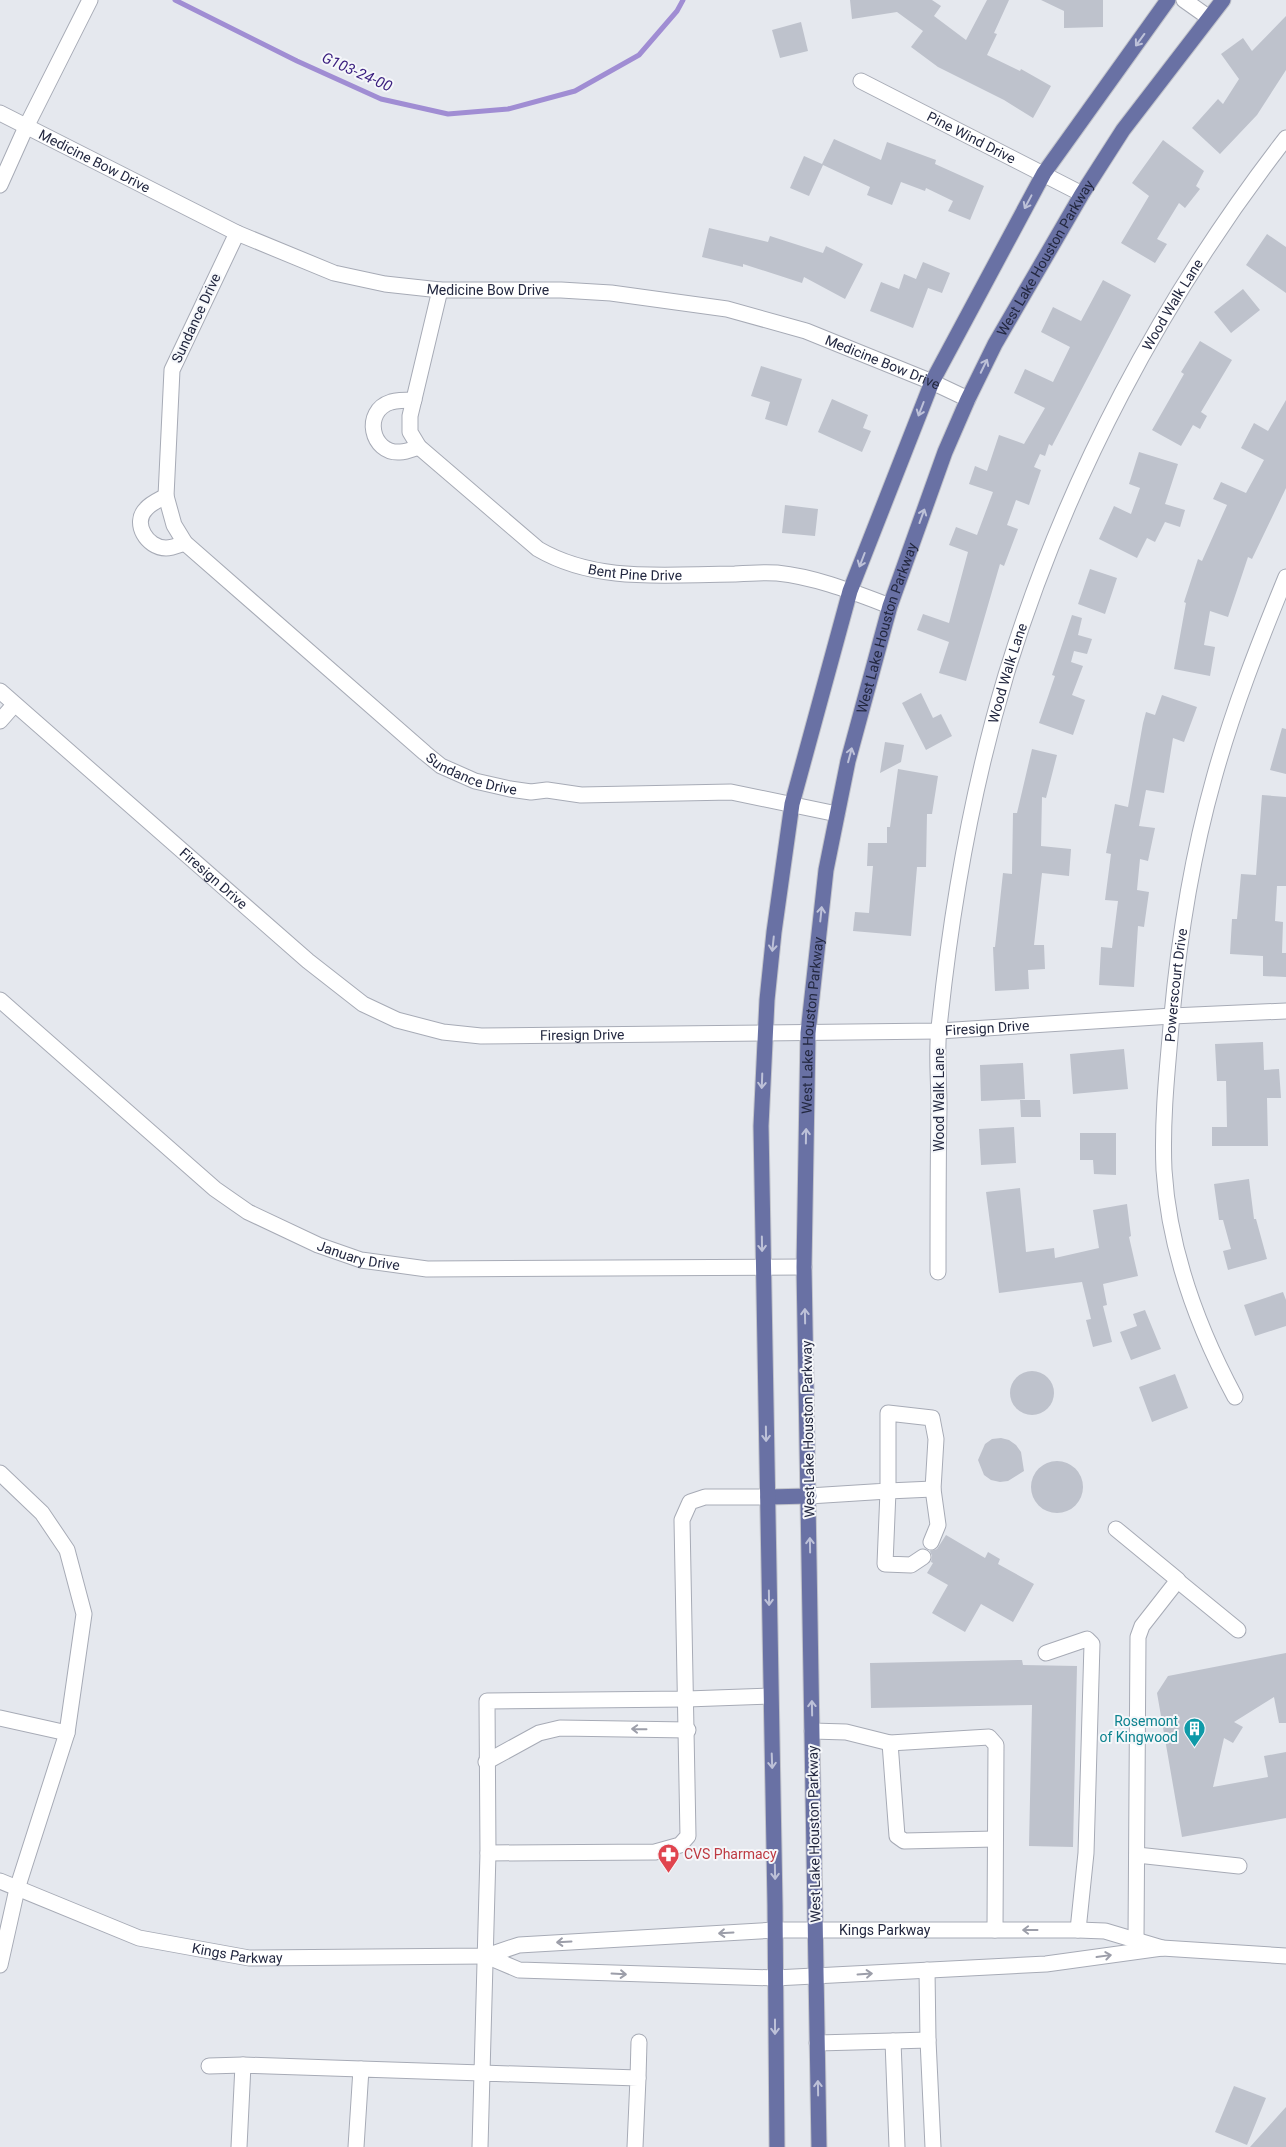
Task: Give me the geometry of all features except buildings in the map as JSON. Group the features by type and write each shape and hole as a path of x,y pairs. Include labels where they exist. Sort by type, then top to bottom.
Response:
{"main road":[{"path":"776,2147 775,1930 761,1126 764,1033 774,932 792,804 850,591 932,382 1044,173 1168,0"},
{"name":"West Lake Houston Parkway","path":"819,2147 804,1267 808,1032 826,870 848,761 890,606 945,452 968,399 994,344 1082,194 1123,130 1208,17 1223,0"},
{"path":"768,1497 809,1496"}],"street":[{"path":"0,186 5,160 26,127 90,0"},
{"path":"1184,0 1208,17"},
{"name":"Pine Wind Drive","path":"861,81 1082,194"},
{"name":"Medicine Bow Drive","path":"0,113 237,233 334,273 385,284 440,290 561,290 611,293 727,309 806,331 932,382 968,399"},
{"name":"Wood Walk Lane","path":"938,1272 939,1031 968,835 985,756 1006,675 1042,572 1083,472 1135,365 1186,281 1242,196 1286,138"},
{"name":"Sundance Drive","path":"237,233 172,370 166,496 174,525 185,543 425,753 441,766 458,774 475,781 531,792 547,790 581,795 732,792 837,814"},
{"name":"Bent Pine Drive","path":"440,290 410,416 410,432 419,447 538,549 560,562 624,575 775,573 810,578 890,606"},
{"path":"414,400 391,402 375,412 372,423 376,437 384,448 401,452 419,447"},
{"path":"166,496 145,509 140,519 141,529 147,540 160,547 167,548 185,543"},
{"name":"Powerscourt Drive","path":"1235,1397 1221,1371 1205,1333 1187,1284 1172,1228 1164,1172 1163,1118 1181,930 1192,868 1214,778 1257,648 1286,577"},
{"name":"Firesign Drive","path":"0,692 308,961 363,1004 397,1020 443,1032 481,1036 939,1031 1172,1016 1286,1011"},
{"path":"0,721 14,705"},
{"name":"January Drive","path":"0,1000 215,1189 248,1212 318,1245 361,1260 427,1269 804,1267"},
{"path":"923,1557 911,1564 885,1564 888,1492 888,1413 932,1418 936,1439 933,1490 938,1525 931,1542"},
{"path":"0,1473 42,1513 67,1550 84,1614 67,1733 17,1889 0,1965"},
{"path":"809,1496 933,1490"},
{"path":"488,1853 655,1852 680,1845 688,1836 688,1730 682,1520 690,1502 705,1497 768,1497"},
{"path":"1116,1529 1238,1630"},
{"path":"1136,1940 1138,1637 1142,1626 1178,1580"},
{"path":"1046,1653 1087,1640 1092,1644 1086,1853 1078,1930"},
{"path":"480,2147 488,1853 487,1701 687,1699 770,1696"},
{"path":"0,1718 67,1733"},
{"path":"486,1762 539,1733 560,1728 688,1730"},
{"path":"812,1731 846,1732 890,1743 989,1737 996,1745 995,1930"},
{"path":"890,1743 896,1836 904,1842 995,1839"},
{"path":"1137,1855 1239,1866"},
{"name":"Kings Parkway","path":"0,1881 139,1938 249,1958 486,1956 519,1945 775,1930 815,1932 1105,1931 1162,1948"},
{"name":"Kings Parkway","path":"486,1956 519,1970 775,1978 1046,1964 1162,1948 1286,1956"},
{"path":"927,1970 933,2147"},
{"path":"817,2043 928,2040"},
{"path":"893,2041 897,2147"},
{"path":"635,2147 639,2042"},
{"path":"209,2066 243,2065 638,2078"},
{"path":"239,2147 243,2065"},
{"path":"356,2147 361,2069"}],"waterway":[{"name":"G103-24-00","path":"175,0 297,61 381,99 448,114 508,109 575,91 639,55 677,11 683,0"}],"place":[{"name":"Rosemont of Kingwood","path":"1194,1748"},
{"name":"CVS Pharmacy","path":"668,1873"}]}
